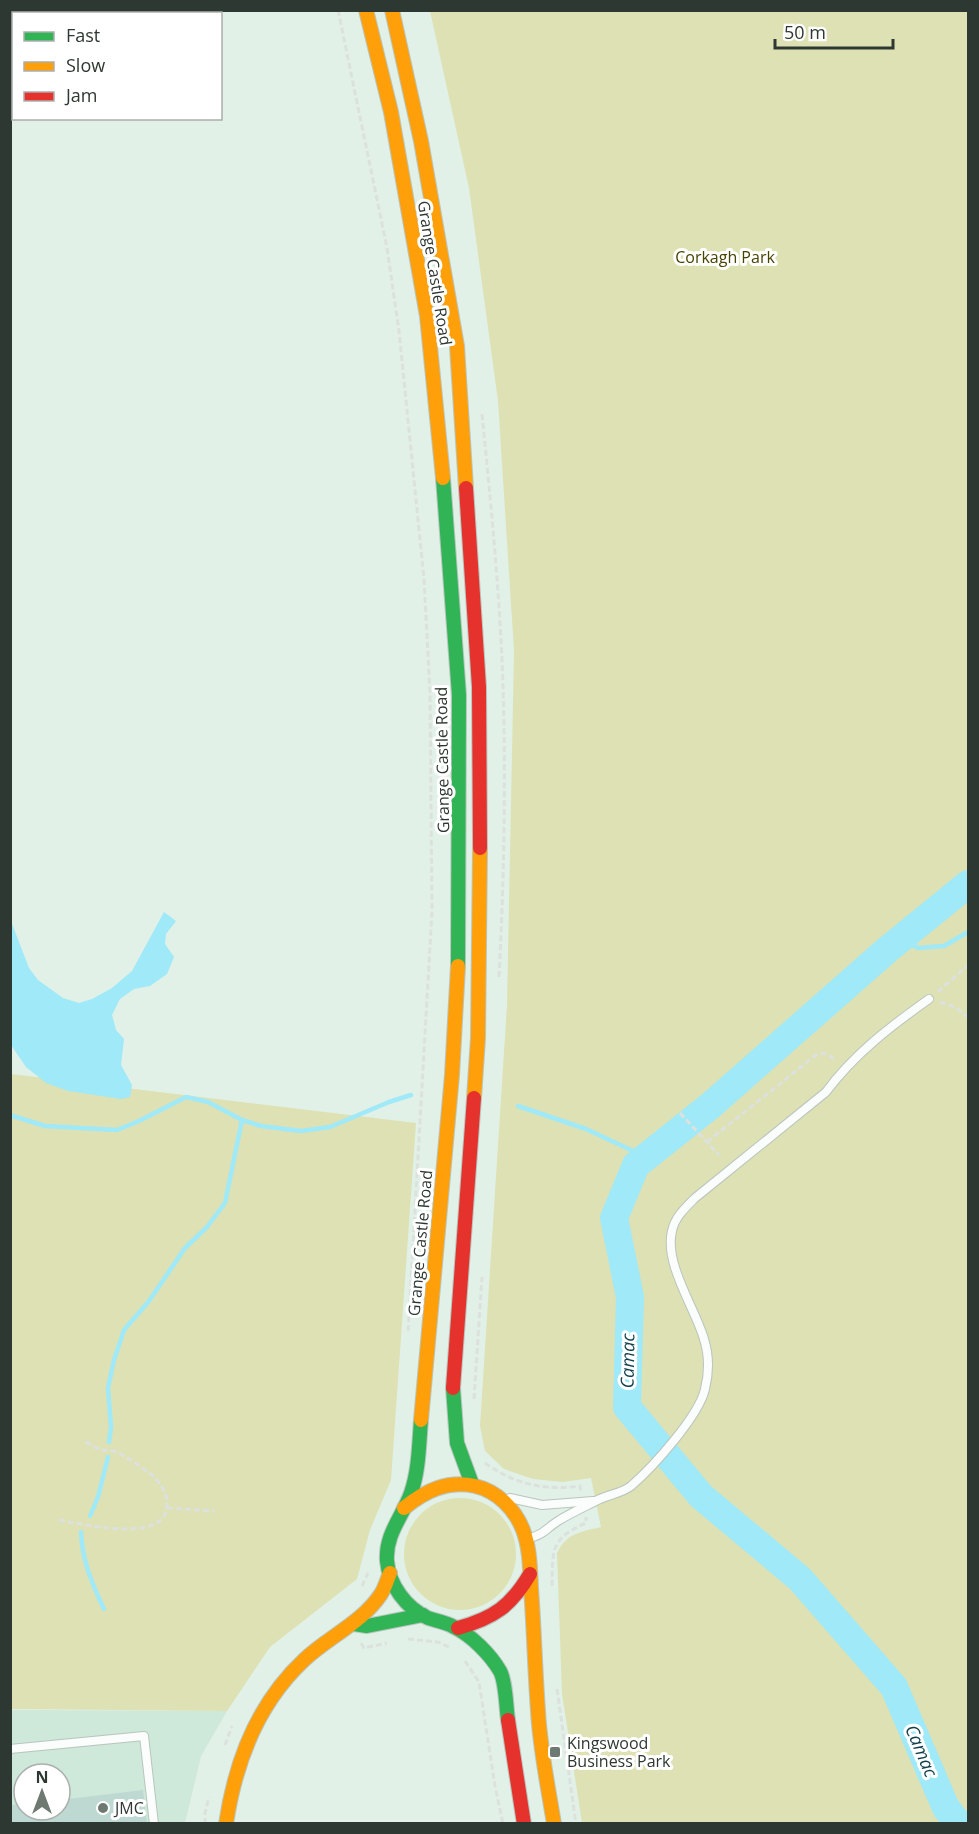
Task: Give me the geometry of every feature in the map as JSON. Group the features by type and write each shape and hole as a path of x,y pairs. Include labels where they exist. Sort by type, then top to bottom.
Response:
{"main road":[{"name":"Grange Castle Road","path":"366,10 391,112 427,316 448,526 459,695 459,938 452,1075 417,1464 412,1492 391,1531 387,1552 390,1573 399,1593 410,1606 423,1615 458,1628 489,1654 501,1673 524,1824"},
{"name":"Grange Castle Road","path":"392,10 421,141 457,346 479,687 478,1038 453,1394 457,1443 472,1484"},
{"name":"Grange Castle Road","path":"401,1511 416,1497 434,1488 453,1483 472,1484 500,1496 520,1522 530,1554 540,1731 554,1824"},
{"path":"226,1824 243,1753 253,1728 270,1699 304,1660 354,1624 380,1597 390,1573"},
{"path":"458,1628 494,1616 510,1604 530,1574"},
{"path":"354,1624 367,1626 423,1615"}],"lane":[{"path":"525,1539 543,1534 557,1522 594,1501 630,1487 696,1414 705,1390 708,1365 705,1340 675,1267 671,1250 672,1231 680,1214 695,1198 826,1092 842,1070 888,1027 929,999"},
{"path":"500,1496 542,1505 594,1501"},
{"path":"10,1749 144,1736 154,1824"}],"path":[{"path":"338,10 387,248 399,331 424,579 429,670 432,911 408,1340"},
{"path":"929,999 969,965"},
{"path":"929,999 955,1007 969,1017"},
{"path":"707,1142 816,1055 827,1054 835,1061"},
{"path":"680,1113 719,1155"},
{"path":"59,1520 117,1529 136,1529 152,1526 164,1519 167,1498 162,1487 150,1474 118,1453 99,1449 82,1440"},
{"path":"568,1488 580,1486 581,1495"},
{"path":"167,1508 215,1511"},
{"path":"552,1590 552,1560 555,1546 566,1533 578,1526"},
{"path":"358,1593 369,1572"},
{"path":"398,1641 410,1638 438,1642 455,1650"},
{"path":"364,1648 387,1643"},
{"path":"462,1658 479,1682 503,1824"},
{"path":"556,1680 576,1824"}],"shaded area":[{"path":"11,1710 227,1711 201,1756 185,1823 11,1824"}],"green space":[{"name":"Corkagh Park","path":"430,11 968,11 968,1823 582,1823 562,1694 557,1553 570,1537 601,1527 591,1478 563,1482 533,1479 504,1469 485,1451 480,1426 507,1005 514,651 498,401 469,188"},
{"path":"11,1074 416,1123 391,1480 370,1530 357,1579 270,1647 227,1711 11,1709"},
{"path":"460,1498 481,1503 499,1515 511,1533 516,1554 511,1575 499,1593 481,1605 460,1610 439,1605 421,1593 409,1575 404,1554 409,1533 421,1515 439,1503"}],"water":[{"path":"164,912 176,921 166,934 165,944 174,957 167,974 150,986 134,989 120,999 112,1015 116,1030 124,1039 121,1065 132,1085 130,1097 121,1099 68,1091 46,1083 26,1067 11,1045 11,921 29,968 38,980 63,998 79,1003 112,988 132,971"}],"building":[{"name":"JMC","path":"143,1790 147,1824 10,1824 10,1805 12,1805 12,1822 72,1822 72,1799"}],"waterway":[{"name":"Camac","path":"959,1824 946,1808 894,1687 800,1579 701,1496 627,1407 630,1297 614,1218 636,1165 710,1106 887,950 968,884"},
{"name":"Camac","path":"901,938 918,948 944,946 968,932"},
{"path":"10,1115 45,1126 117,1130 186,1097 208,1102 242,1120 261,1126 301,1131 330,1127 411,1095"},
{"path":"518,1106 586,1129 646,1157"},
{"path":"109,1442 111,1427 108,1388 124,1330 149,1301 185,1248 207,1227 225,1203 242,1120"},
{"path":"90,1516 98,1497 108,1457"},
{"path":"81,1532 88,1572 104,1609"}],"traffic: fast":[{"path":"443,478 459,695 458,966"},
{"path":"453,1388 457,1443 472,1484"},
{"path":"421,1420 416,1475 408,1501 389,1542 388,1570 400,1595 420,1614 460,1630 491,1658 502,1676 508,1720"},
{"path":"354,1624 367,1626 423,1615"}],"traffic: slow":[{"path":"366,10 391,112 427,316 443,478"},
{"path":"392,10 421,141 457,346 466,488"},
{"path":"474,1098 478,1038 480,848"},
{"path":"421,1420 452,1075 458,966"},
{"path":"404,1508 437,1488 455,1485 475,1486 498,1497 520,1522 529,1559 539,1725 554,1824"},
{"path":"226,1824 236,1779 251,1735 274,1695 304,1660 355,1622 373,1604 382,1592 390,1573"}],"traffic: jam":[{"path":"466,488 479,687 480,848"},
{"path":"453,1388 474,1098"},
{"path":"458,1628 492,1615 516,1595 530,1574"},
{"path":"508,1720 524,1824"}],"place":[{"name":"Kingswood Business Park","path":"555,1752"},
{"name":"JMC","path":"103,1808"}]}
